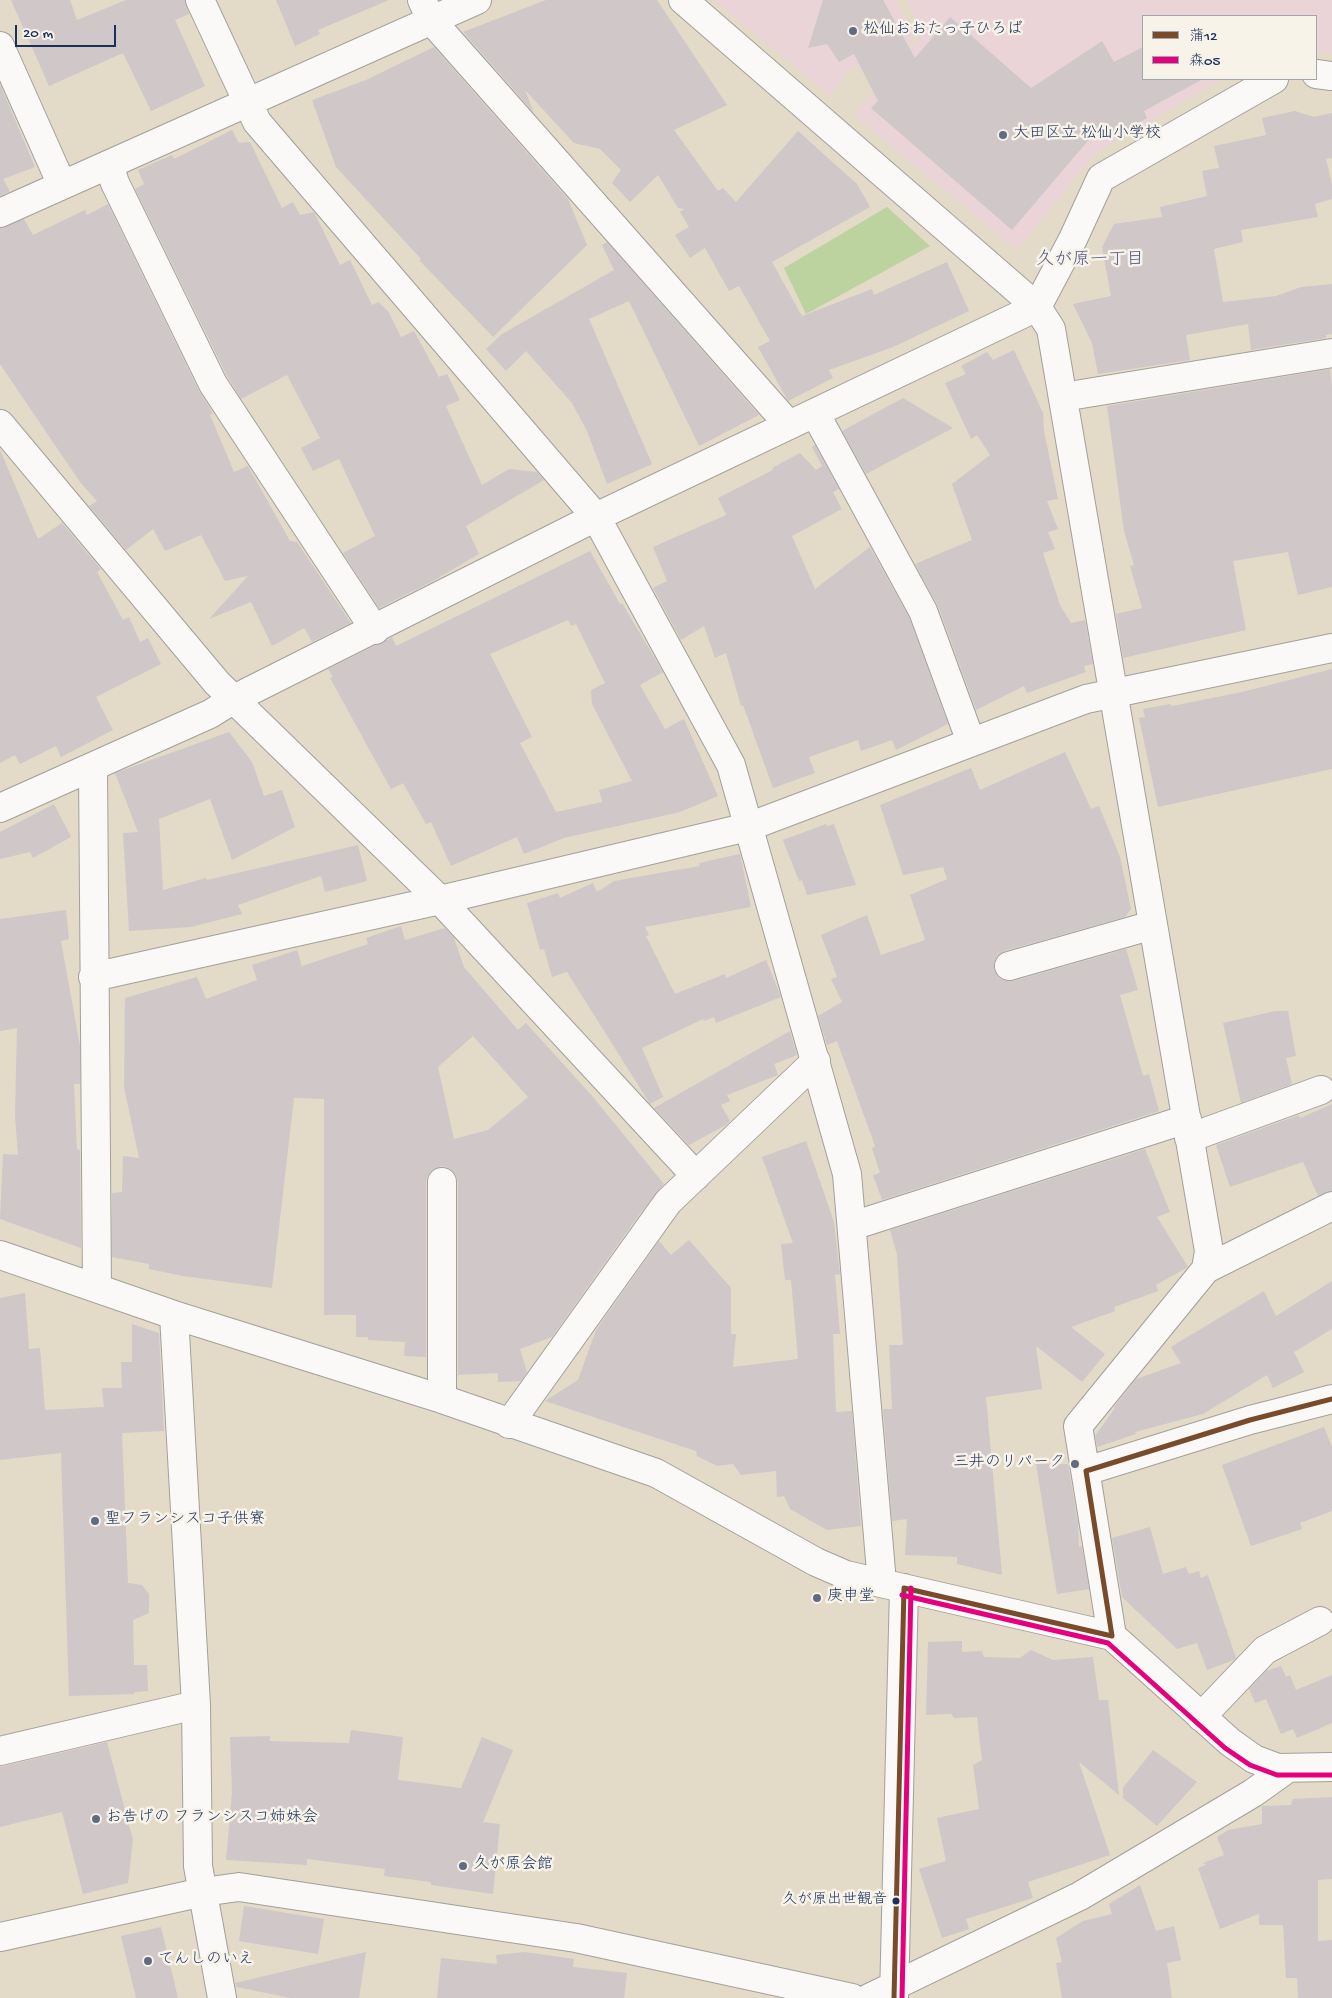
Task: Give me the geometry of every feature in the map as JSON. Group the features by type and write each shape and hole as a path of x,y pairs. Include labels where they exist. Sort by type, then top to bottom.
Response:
{"street":[{"path":"200,0 257,122 596,517 731,765 847,1174 893,1586 885,1995 1080,1896 1253,1793 1288,1768"},
{"path":"0,213 247,103 426,10 477,0"},
{"path":"683,0 1037,307 1051,329 1209,1251 1206,1269"},
{"path":"426,10 601,215 789,425"},
{"path":"0,46 62,185"},
{"path":"1317,74 1332,76"},
{"path":"0,808 210,714 234,699 375,630 596,517 1037,307 1073,239 1101,178 1272,80"},
{"path":"109,164 115,183 213,384 375,630"},
{"path":"1063,397 1332,352"},
{"path":"815,413 923,611 970,742"},
{"path":"0,424 234,699 440,900 696,1176"},
{"path":"93,977 440,900 748,827 1086,699 1332,648"},
{"path":"93,767 93,977 97,1288"},
{"path":"1009,966 1153,925"},
{"path":"508,1424 668,1202 816,1061"},
{"path":"852,1226 1321,1090"},
{"path":"442,1182 442,1399"},
{"path":"1112,1636 1078,1426 1206,1269 1332,1206"},
{"path":"0,1255 174,1314 442,1399 508,1424 656,1473 831,1570 1112,1636 1202,1717 1254,1759 1270,1767 1332,1767"},
{"path":"174,1314 196,1705 198,1866 222,1998"},
{"path":"1086,1471 1250,1420 1332,1399"},
{"path":"1202,1717 1265,1650 1320,1621"},
{"path":"0,1751 196,1705"},
{"path":"0,1937 203,1892 238,1887 576,1938 852,1998"}],"shaded area":[{"path":"714,0 896,0 915,37 877,85 854,64 830,96"},
{"name":"大田区立 松仙小学校","path":"906,0 1332,0 1332,54 1317,51 1317,15 1142,15 1142,80 1220,80 1095,154 1017,250 854,115 924,33"}],"green space":[{"path":"887,207 930,246 806,314 784,268"}],"building":[{"path":"11,0 70,0 77,20 126,0 185,0 189,14 175,20 205,86 151,111 123,53 49,86"},
{"path":"276,0 389,0 318,30 320,34 295,46"},
{"path":"546,0 657,0 727,105 674,130 718,191 723,188 736,202 798,131 857,184 870,207 772,262 802,316 872,289 874,295 947,262 969,311 893,347 829,370 833,378 788,401 758,347 770,341 739,286 729,291 705,248 690,258 675,235 689,227 680,212 684,209 678,208 658,175 630,202 612,183 621,170 600,149 574,143 525,90 534,113 463,32"},
{"path":"823,0 883,0 915,58 950,17 1031,88 1102,41 1114,62 1142,48 1142,80 1201,80 1144,111 1147,118 1115,138 1104,122 1012,230 871,108 878,101 854,54 839,62 827,44 808,48"},
{"path":"434,47 568,199 587,245 493,337 419,260 421,259 336,167 312,100 366,80"},
{"path":"0,84 35,167 3,179 10,191 0,196"},
{"path":"1295,111 1314,117 1332,113 1332,158 1326,159 1332,185 1332,199 1315,204 1318,217 1241,230 1243,242 1214,249 1223,302 1276,296 1301,287 1332,284 1332,334 1326,335 1326,338 1251,350 1248,324 1186,335 1190,360 1098,374 1092,343 1073,304 1111,296 1102,247 1114,224 1162,217 1160,207 1207,196 1202,171 1219,168 1214,146 1266,135 1262,118"},
{"path":"232,130 239,143 250,142 282,208 293,202 300,215 314,212 340,265 350,260 372,305 378,302 388,311 401,337 414,331 439,377 447,374 460,400 446,406 482,485 509,469 537,472 544,480 466,526 479,554 431,582 379,608 343,553 375,536 339,459 313,471 301,448 320,438 287,375 241,399 227,376 135,189 144,184 138,170 172,155 174,159"},
{"path":"108,204 199,391 213,413 210,415 234,472 248,466 290,541 297,542 351,623 312,642 304,628 272,646 251,602 209,619 248,576 225,581 201,535 165,551 153,529 126,550 89,506 97,501 80,482 0,364 0,228 24,219 33,235 85,210 87,215"},
{"path":"607,242 759,415 699,446 629,301 589,319 652,464 607,484 587,431 572,403 526,351 506,371 486,349 502,334 614,270 602,245"},
{"path":"1014,350 1043,413 1044,431 1058,499 1047,501 1058,529 1048,532 1055,549 1043,553 1060,605 1071,623 1085,620 1093,664 1084,666 1086,672 1027,693 1024,686 976,710 938,606 915,564 972,540 952,484 990,455 977,435 971,439 945,383 966,374 961,366 987,352 993,360"},
{"path":"1330,369 1332,386 1332,587 1298,595 1288,552 1233,561 1246,630 1123,658 1116,614 1142,608 1130,566 1134,565 1124,531 1107,406"},
{"path":"903,398 953,428 866,474 842,431"},
{"path":"815,445 839,489 833,492 842,509 792,536 815,589 870,547 909,617 948,724 896,750 892,740 861,751 858,740 809,757 815,773 773,788 743,705 741,706 726,653 715,658 704,626 681,640 653,588 667,581 653,547 726,515 718,498 773,470 772,468 800,453 816,470 822,466 812,447"},
{"path":"0,450 38,539 62,523 101,569 97,572 123,620 129,617 140,642 148,638 161,664 96,697 113,730 61,757 56,746 20,764 15,755 0,763"},
{"path":"590,551 620,604 622,603 663,672 640,685 665,729 684,719 718,796 680,812 564,838 524,854 517,837 451,866 431,822 426,824 403,783 391,789 330,678 333,677 328,669 392,637 396,646","holes":["568,620 571,626 576,624 605,683 591,690 592,704 632,781 599,790 602,802 556,812 520,743 532,737 490,654"]},
{"path":"1332,669 1332,769 1158,807 1139,718 1145,717 1143,709 1170,704 1171,706 1177,705 1242,692"},
{"path":"229,732 252,762 264,796 282,790 295,827 232,860 210,799 159,819 163,890 206,878 207,880 358,845 367,881 325,892 321,876 238,905 242,914 191,927 129,931 123,833 138,832 115,773"},
{"path":"1065,752 1091,809 1099,806 1120,857 1131,909 1125,917 1004,951 997,956 994,970 999,978 1013,981 1126,949 1138,990 1120,995 1143,1076 1149,1074 1159,1111 882,1200 873,1175 880,1173 872,1148 875,1146 837,1041 827,1045 818,1016 842,1002 831,979 837,977 821,935 867,915 881,955 925,940 910,895 947,879 943,867 903,875 880,805 971,768 980,790"},
{"path":"54,804 71,837 33,858 30,852 0,859 0,832"},
{"path":"826,824 827,826 834,824 856,885 807,895 802,880 799,881 783,840"},
{"path":"740,854 751,907 645,927 649,935 646,936 675,994 725,974 726,978 766,960 781,997 716,1023 714,1017 704,1021 703,1019 642,1048 663,1097 650,1104 567,972 552,977 544,949 540,950 527,903 558,893 560,898 593,883 597,892 614,881 700,866 699,863"},
{"path":"66,910 69,939 61,941 80,1046 80,1084 74,1084 77,1149 80,1150 81,1248 0,1219 3,1154 18,1155 15,1116 17,1028 0,1031 0,919"},
{"path":"401,926 405,940 445,928 454,938 464,967 518,1030 526,1023 593,1097 664,1184 639,1215 552,1337 520,1349 527,1372 521,1381 498,1382 498,1373 458,1375 458,1182 455,1174 449,1168 442,1166 434,1169 428,1175 426,1182 426,1357 404,1356 405,1342 368,1340 368,1337 356,1337 356,1315 324,1315 324,1099 294,1098 272,1288 183,1276 149,1269 149,1264 112,1257 112,1193 122,1192 123,1156 139,1158 124,1087 125,998 197,977 206,999 257,980 252,965 297,950 302,966 368,944 366,938","holes":["473,1036 528,1097 488,1130 454,1139 438,1067"]},
{"path":"1275,1011 1288,1011 1296,1056 1286,1058 1292,1084 1241,1103 1223,1023"},
{"path":"790,1031 797,1055 774,1064 778,1075 727,1095 730,1101 721,1105 730,1121 726,1125 689,1145 654,1108"},
{"path":"1332,1104 1332,1191 1318,1196 1303,1162 1230,1187 1216,1145 1299,1115 1300,1118"},
{"path":"806,1141 834,1222 840,1274 835,1275 840,1334 833,1334 836,1412 852,1411 861,1526 827,1530 790,1509 784,1496 777,1497 776,1471 741,1475 733,1464 717,1466 697,1456 696,1451 545,1401 578,1380 596,1330 659,1241 671,1255 689,1240 731,1288 731,1334 736,1334 733,1367 798,1359 791,1280 785,1280 781,1244 793,1243 762,1157"},
{"path":"1145,1149 1170,1212 1157,1217 1188,1267 1156,1285 1158,1291 1114,1307 1115,1311 1071,1327 1105,1354 1082,1382 1036,1346 1042,1389 986,1397 1002,1575 957,1564 957,1557 905,1555 907,1519 892,1521 883,1409 892,1409 889,1345 903,1345 897,1254 890,1230"},
{"path":"1332,1281 1332,1329 1294,1352 1304,1372 1273,1388 1267,1375 1203,1414 1135,1432 1136,1434 1097,1447 1095,1436 1114,1407 1136,1379 1181,1363 1171,1347 1264,1291 1276,1316"},
{"path":"25,1293 29,1349 40,1348 45,1410 104,1407 102,1388 122,1388 121,1362 132,1362 132,1324 159,1333 164,1431 122,1433 128,1583 142,1585 149,1594 149,1613 133,1620 134,1665 147,1665 148,1691 135,1692 134,1694 69,1696 61,1453 0,1460 0,1298"},
{"path":"1324,1427 1332,1447 1332,1511 1300,1523 1302,1529 1251,1546 1222,1465"},
{"path":"1036,1464 1068,1464 1078,1523 1079,1547 1082,1546 1089,1589 1057,1594"},
{"path":"1150,1527 1163,1574 1186,1567 1189,1574 1199,1571 1201,1578 1208,1575 1236,1658 1234,1660 1207,1670 1197,1643 1177,1649 1122,1597 1112,1538"},
{"path":"962,1641 962,1652 982,1651 984,1657 1020,1658 1031,1650 1053,1660 1093,1657 1099,1700 1108,1700 1119,1795 1079,1762 1110,1855 1028,1882 1033,1898 966,1919 969,1929 942,1938 919,1869 946,1861 937,1818 979,1809 973,1765 982,1760 977,1717 954,1718 951,1714 926,1715 928,1642"},
{"path":"1281,1666 1286,1677 1290,1675 1296,1690 1332,1675 1332,1723 1297,1738 1293,1729 1281,1734 1266,1699 1255,1703 1249,1689 1266,1671"},
{"path":"351,1730 403,1737 398,1780 461,1788 482,1737 513,1750 483,1822 500,1824 493,1894 431,1885 431,1882 384,1876 385,1869 307,1859 307,1865 226,1860 232,1793 230,1737 270,1736 270,1741 349,1743"},
{"name":"お告げの フランシスコ姉妹会","path":"107,1742 133,1840 128,1883 83,1894 62,1812 0,1827 0,1767"},
{"path":"1153,1750 1197,1782 1157,1826 1123,1798 1123,1788"},
{"path":"1332,1797 1332,1879 1318,1880 1318,1941 1332,1940 1332,1998 1298,1998 1297,1978 1286,1978 1283,1925 1259,1925 1259,1914 1220,1929 1198,1868 1206,1865 1203,1863 1224,1855 1217,1837 1228,1830 1262,1824 1262,1806 1291,1805 1293,1799"},
{"path":"1140,1885 1156,1931 1174,1926 1181,1960 1167,1963 1172,1998 1062,1998 1056,1963 1062,1962 1056,1938 1083,1921 1112,1914 1109,1904"},
{"path":"244,1906 324,1919 318,1954 239,1941"},
{"name":"てんしのいえ","path":"161,1927 178,1998 136,1998 121,1936"},
{"path":"366,1952 359,1998 291,1998 236,1987 235,1983"},
{"path":"525,1952 574,1959 573,1967 627,1973 624,1998 437,1998 441,1958 497,1964 496,1955"}],"transit line":[{"name":"蒲12","path":"1086,1471 1250,1420 1332,1399"},
{"name":"蒲12","path":"1086,1471 1112,1636"},
{"name":"蒲12","path":"904,1588 1112,1636"},
{"name":"蒲12","path":"894,1998 904,1588"},
{"name":"森05","path":"902,1998 911,1588"},
{"name":"森05","path":"902,1595 1108,1643 1225,1748 1250,1765 1277,1775 1332,1775"}],"place":[{"name":"松仙おおたっ子ひろば","path":"853,31"},
{"name":"大田区立 松仙小学校","path":"1003,135"},
{"name":"三井のリパーク","path":"1075,1464"},
{"name":"聖フランシスコ子供寮","path":"95,1521"},
{"name":"庚申堂","path":"817,1598"},
{"name":"お告げの フランシスコ姉妹会","path":"96,1819"},
{"name":"久が原会館","path":"463,1866"},
{"name":"久が原出世観音","path":"896,1901"},
{"name":"てんしのいえ","path":"148,1961"}],"district":[{"name":"久が原一丁目","path":"1090,261"}]}
